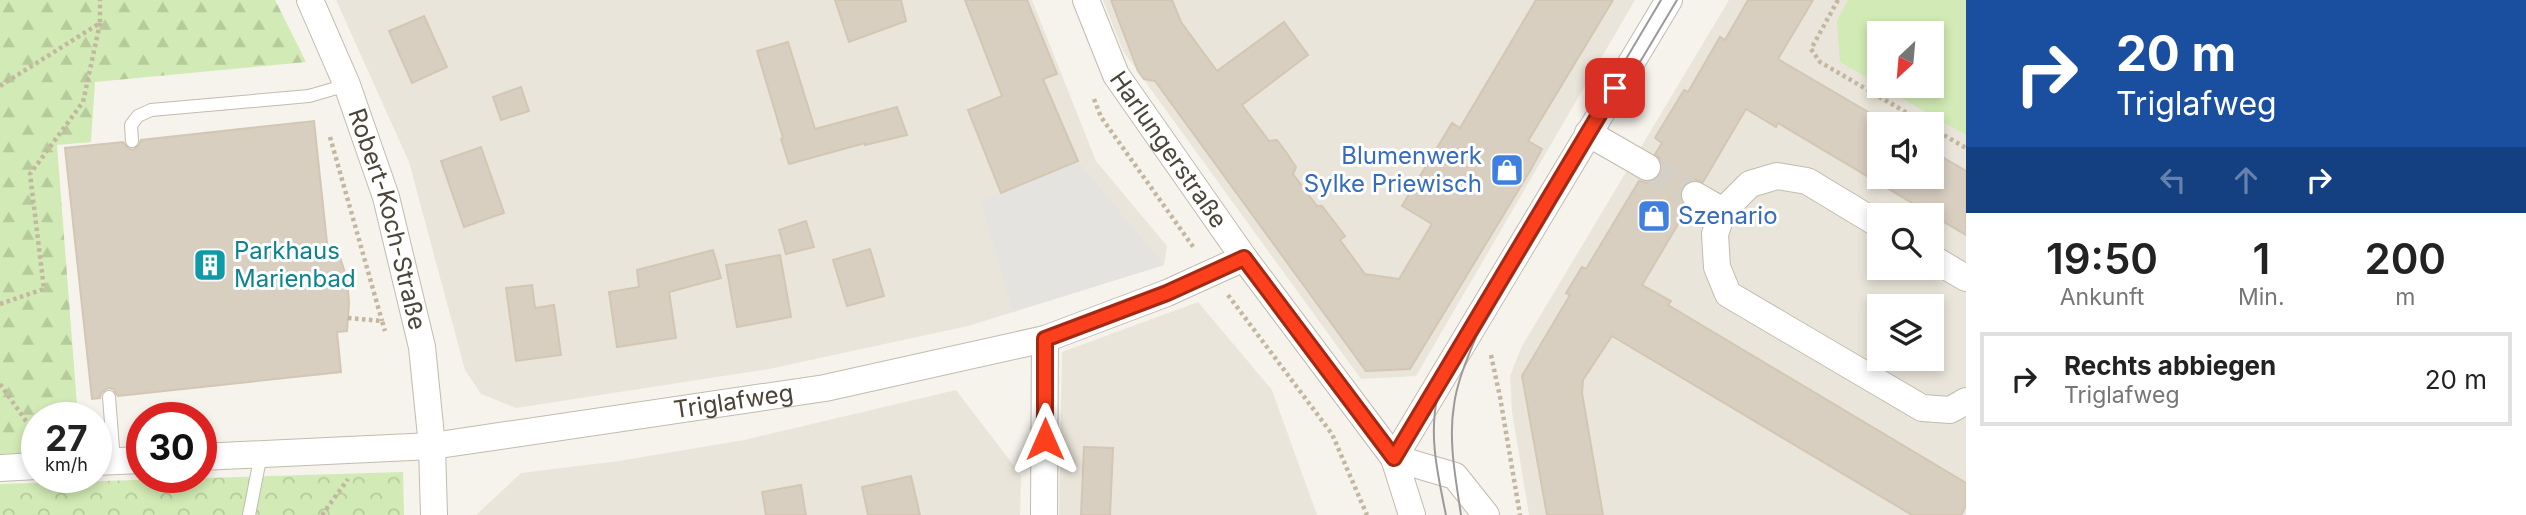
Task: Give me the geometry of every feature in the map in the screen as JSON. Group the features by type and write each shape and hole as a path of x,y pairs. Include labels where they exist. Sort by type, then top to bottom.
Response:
{"street":[{"name":"Robert-Koch-Straße","path":"310,0 346,85 386,197 414,310 422,347 432,446 434,515"},
{"name":"Harlungerstraße","path":"1086,0 1116,75 1244,258 1394,458 1412,515"},
{"path":"1486,515 1455,476 1394,458 1669,0"},
{"path":"1588,133 1647,167"},
{"path":"1867,217 1807,181 1777,176 1751,184 1723,211 1715,234 1717,267 1728,294 1922,408 1950,410 1966,401"},
{"path":"1695,195 1723,211"},
{"name":"Triglafweg","path":"217,456 432,446 825,388 1045,339 1167,293 1244,258"},
{"path":"1944,265 1966,278"},
{"path":"1044,515 1045,339"},
{"path":"0,468 21,467"}],"lane":[{"path":"132,141 131,125 138,116 151,110 309,96 346,85"},
{"path":"109,397 109,402"},
{"path":"249,515 261,454"}],"path":[{"path":"0,304 44,289 30,174 83,102 100,23 100,0"},
{"path":"1838,0 1811,49 1820,62 1905,112"},
{"path":"0,86 100,23"},
{"path":"328,128 385,334"},
{"path":"1944,135 1966,148"},
{"path":"1212,272 1332,433 1367,515"},
{"path":"348,318 382,321"},
{"path":"0,384 21,414"},
{"path":"1500,397 1520,515"},
{"path":"322,515 369,448"}],"shaded area":[{"path":"336,0 1032,0 1096,161 1167,246 1164,265 968,326 769,369 516,408 481,394 465,370 409,162"},
{"path":"1103,0 1635,0 1416,376 1361,379 1123,51"},
{"path":"1729,0 1966,0 1966,515 1529,515 1512,412 1510,376 1522,346"},
{"path":"1078,161 1164,265 1013,312 980,201"},
{"path":"1198,302 1272,390 1317,515 1059,515 1062,352"},
{"path":"956,390 1021,475 1020,515 476,515 521,473 619,461 744,440"}],"green space":[{"path":"0,0 275,0 306,62 95,82 91,142 57,145 77,402 21,402 21,453 0,454"},
{"path":"1848,0 1966,0 1966,135 1944,122 1944,112 1926,112 1901,98 1944,98 1944,21 1867,21 1867,78 1840,62 1837,21"},
{"path":"403,472 404,515 0,515 0,484 21,483 21,493 112,493 112,481 126,480 126,493 217,493 217,478"}],"building":[{"path":"835,0 901,0 906,21 849,42"},
{"path":"965,0 1027,0 1057,74 1043,79 1078,161 1001,193 968,110 1002,96"},
{"path":"1111,0 1172,0 1181,22 1217,71 1284,22 1308,55 1242,105 1269,141 1277,140 1286,152 1296,167 1293,174 1317,206 1322,206 1345,236 1340,240 1365,274 1399,279 1432,224 1402,206 1452,123 1460,128 1536,0 1613,0 1528,141 1542,149 1530,171 1410,369 1366,371 1155,81 1144,79 1138,71"},
{"path":"1748,0 1813,0 1778,59 1868,112 1867,176 1778,123 1776,127 1746,109 1703,182 1694,179 1682,187 1679,196 1687,209 1642,285 1671,301 1668,305 1966,483 1966,506 1961,515 1912,515 1612,336 1583,380 1582,393 1603,515 1547,515 1522,376 1570,295 1566,293 1582,267 1586,269 1639,181 1648,183 1660,175 1663,166 1655,154 1662,143 1655,138 1684,90 1688,92 1720,37 1725,40"},
{"path":"424,16 447,67 412,83 389,31"},
{"path":"788,42 815,129 897,107 907,135 865,143 789,164 757,51"},
{"path":"521,87 529,111 501,120 493,97"},
{"name":"Parkhaus Marienbad","path":"314,121 328,252 338,251 347,279 347,331 337,332 341,372 118,396 113,389 108,388 101,393 100,398 92,399 65,148 123,142 133,150 141,140"},
{"path":"481,147 504,213 464,227 441,161"},
{"path":"1944,158 1966,171 1966,235 1944,222 1944,203 1912,203 1889,189 1944,189"},
{"path":"806,221 814,247 786,254 779,230"},
{"path":"870,249 884,296 847,306 833,260"},
{"path":"713,250 721,278 669,292 676,338 617,347 609,292 639,287 637,270"},
{"path":"780,255 791,317 737,327 726,265"},
{"path":"532,285 535,308 554,305 561,355 516,361 506,288"},
{"path":"1084,447 1113,448 1110,515 1081,515"},
{"path":"911,476 920,515 868,515 862,487"},
{"path":"801,485 806,515 766,515 762,492"}],"tunnel":[{"path":"1647,167 1695,195"}],"tram line":[{"path":"1446,515 1435,455 1434,425 1438,395 1449,363 1463,334 1661,0"},
{"path":"1461,515 1453,460 1452,419 1455,396 1476,337 1677,0"}],"place":[{"name":"Blumenwerk Sylke Priewisch","path":"1507,170"},
{"name":"Szenario","path":"1654,216"},
{"name":"Parkhaus Marienbad","path":"210,265"}],"route":[{"path":"1045,439 1045,339 1167,293 1244,258 1394,458 1615,88"}]}
